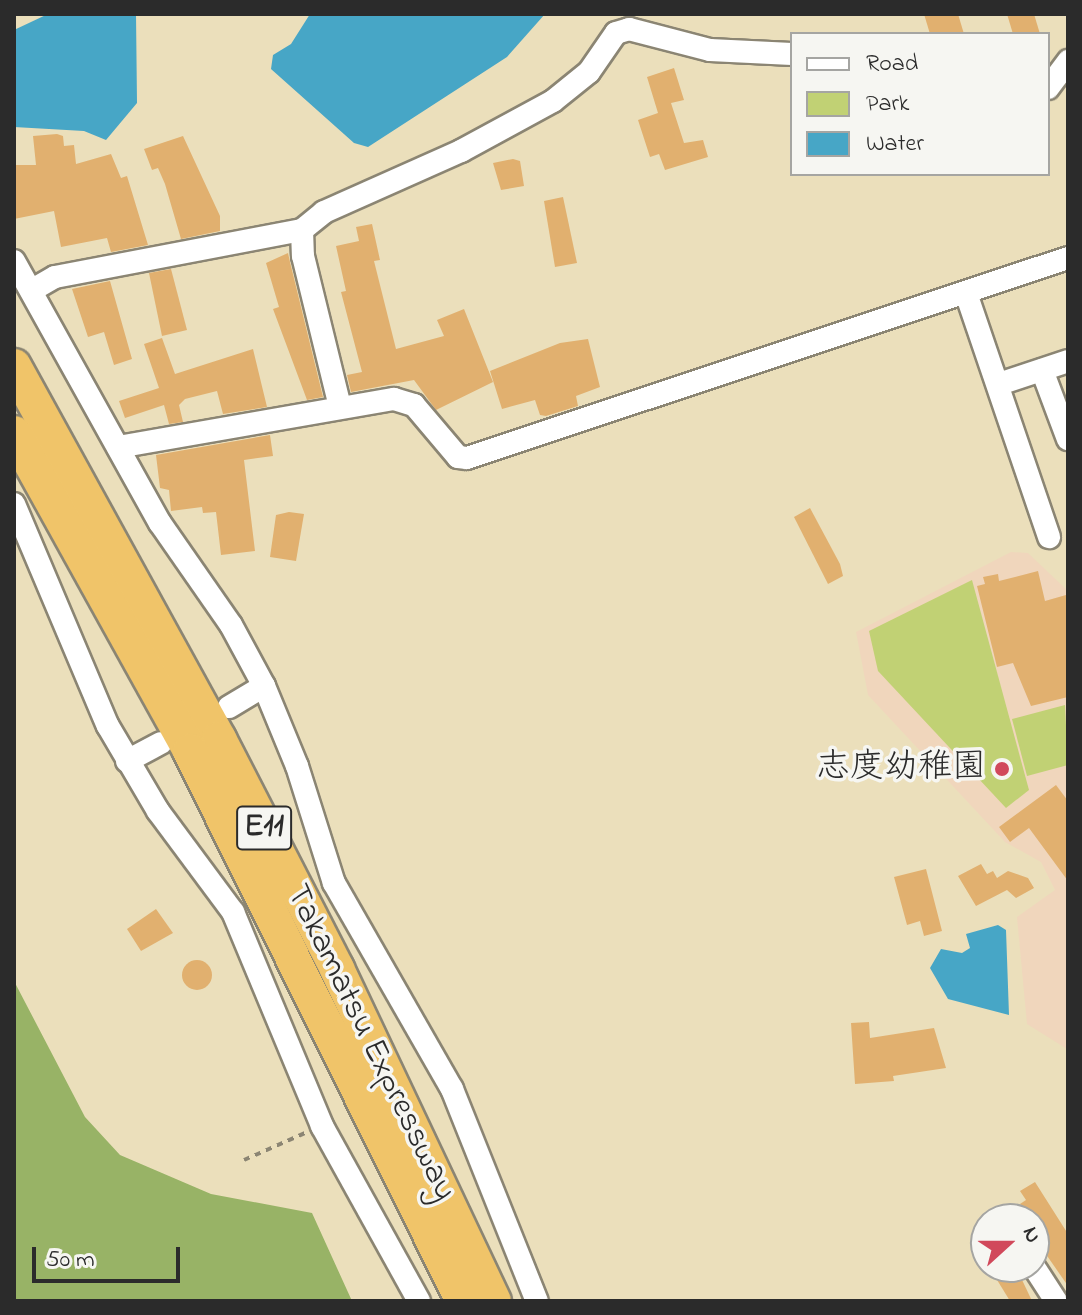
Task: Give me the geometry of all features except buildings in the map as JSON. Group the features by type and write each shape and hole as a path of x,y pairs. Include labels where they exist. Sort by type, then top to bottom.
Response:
{"highway":[{"name":"Takamatsu Expressway","path":"14,366 204,712 337,969 494,1301"},
{"name":"Takamatsu Expressway","path":"14,433 197,765 463,1301"}],"street":[{"path":"34,289 55,277 302,230 324,212 461,151 553,101 589,72 616,33 629,29 710,50 790,54"},
{"path":"1058,86 1068,61"},
{"path":"302,230 303,256 340,407"},
{"path":"118,447 394,399 414,405 458,457 467,458 523,435 1068,258"},
{"path":"14,261 34,289 118,447 264,686 334,883 452,1089 537,1301"},
{"path":"966,293 1049,537"},
{"path":"999,384 1068,361"},
{"path":"1042,370 1068,439"},
{"path":"14,504 127,761 233,912 322,1126 419,1301"},
{"path":"229,707 264,686"},
{"path":"127,761 161,743"},
{"path":"1044,1283 1056,1301"}],"path":[{"path":"244,1160 322,1126"}],"shaded area":[{"name":"志度幼稚園","path":"1011,552 1028,553 1068,591 1067,1049 1027,1024 1017,917 1055,890 1041,862 1005,842 868,695 856,632"}],"green space":[{"path":"972,580 1029,790 1006,808 878,671 869,631"},
{"path":"1065,705 1068,765 1027,776 1012,719"},
{"path":"14,981 85,1117 120,1155 211,1194 312,1213 352,1301 14,1301"}],"water":[{"path":"48,14 136,14 137,103 106,140 84,131 14,127 14,30"},
{"path":"310,14 545,14 507,57 368,147 354,143 271,69 273,55 291,44"},
{"path":"998,925 1006,930 1009,1015 948,999 930,968 941,949 962,953 970,948 966,934"}],"place":[{"name":"志度幼稚園","path":"1002,769"}]}
